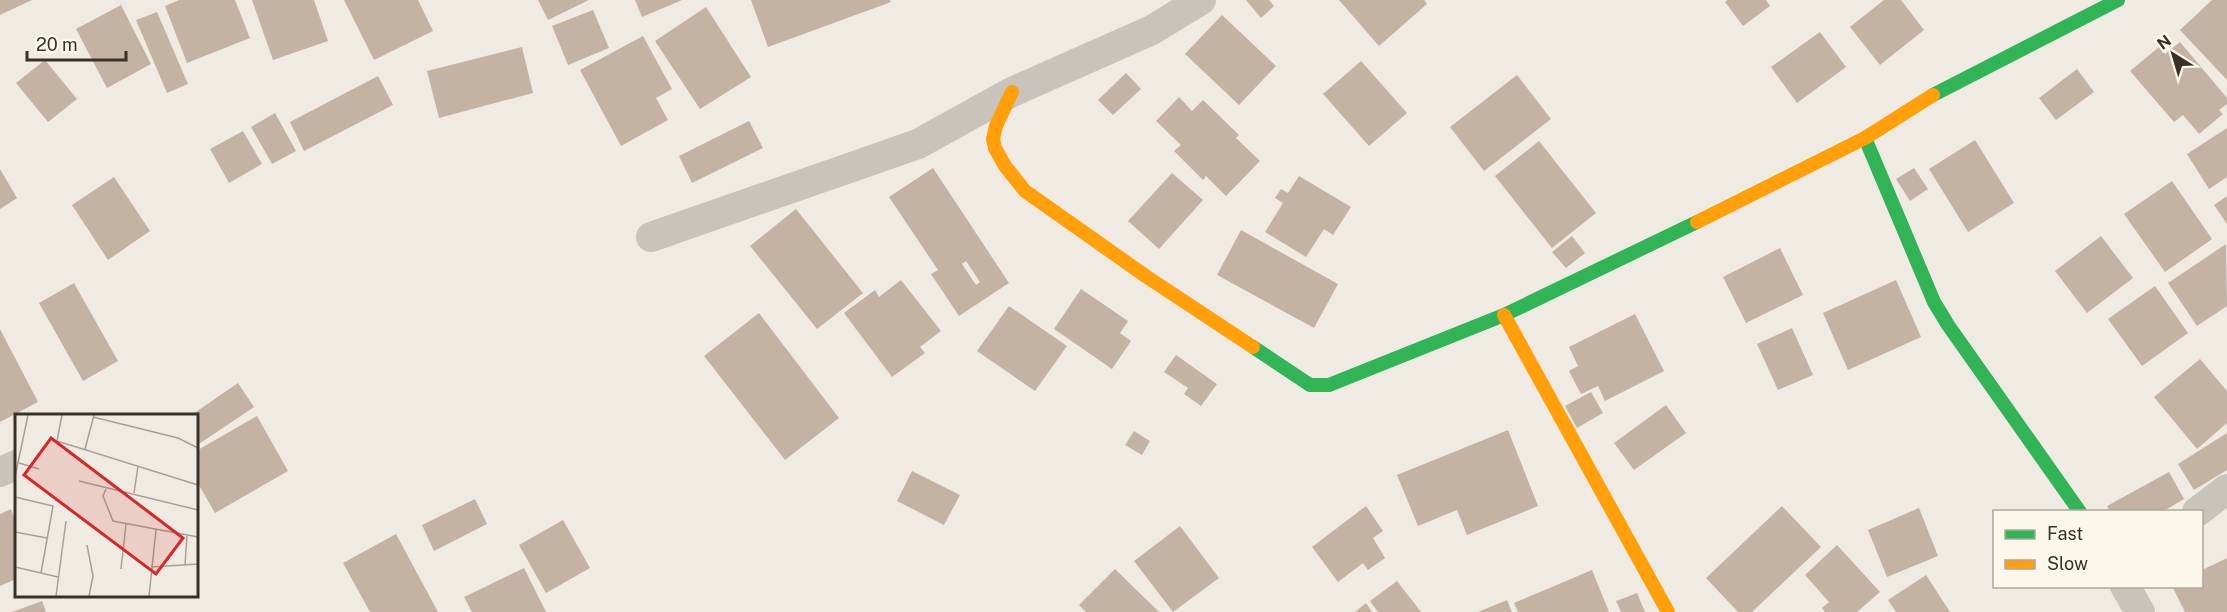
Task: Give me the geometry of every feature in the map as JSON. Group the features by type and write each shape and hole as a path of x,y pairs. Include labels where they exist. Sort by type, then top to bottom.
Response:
{"street":[{"path":"651,237 918,144 1012,92 1152,30 1201,0"},
{"path":"1012,92 993,134 997,152 1015,181 1023,189 1147,277 1310,385 1329,385 1504,315 1774,185 1865,138 1938,92 2118,0"},
{"path":"1865,138 1939,310 2079,510"},
{"path":"1504,315 1668,612"},
{"path":"0,472 15,465"},
{"path":"2200,510 2227,489"},
{"path":"2126,588 2140,612"}],"building":[{"path":"0,0 32,0 0,15"},
{"path":"179,0 235,0 250,38 187,63 165,6"},
{"path":"252,0 314,0 328,41 273,60"},
{"path":"344,0 418,0 433,31 374,60"},
{"path":"538,0 589,0 548,20"},
{"path":"635,0 682,0 642,17"},
{"path":"751,0 890,0 891,2 768,47"},
{"path":"1246,0 1269,0 1274,6 1261,18"},
{"path":"1339,0 1424,0 1427,4 1379,46"},
{"path":"1727,0 1766,0 1770,6 1743,26 1725,2"},
{"path":"1884,0 1901,0 1924,30 1880,65 1850,27"},
{"path":"2212,0 2227,0 2227,80 2180,30"},
{"path":"121,5 151,64 107,88 76,29"},
{"path":"706,7 751,77 700,109 655,41"},
{"path":"593,10 609,48 568,65 552,26"},
{"path":"157,12 188,84 167,93 136,20"},
{"path":"1222,15 1276,66 1239,105 1185,54"},
{"path":"1820,32 1846,67 1797,103 1771,67"},
{"path":"643,36 672,89 656,98 668,120 621,146 580,70"},
{"path":"2180,42 2227,98 2227,104 2219,110 2223,114 2199,134 2183,115 2174,122 2130,71 2159,47 2165,54"},
{"path":"522,47 533,93 439,118 427,71"},
{"path":"45,60 77,99 48,122 16,83"},
{"path":"1361,61 1407,113 1369,146 1323,94"},
{"path":"2077,69 2094,92 2056,120 2039,98"},
{"path":"1126,73 1141,89 1113,115 1098,100"},
{"path":"1517,75 1551,119 1484,171 1450,127"},
{"path":"378,76 393,105 304,151 290,122"},
{"path":"1179,97 1192,111 1203,100 1239,135 1236,138 1260,161 1226,196 1206,176 1203,180 1174,151 1181,145 1156,121"},
{"path":"275,113 296,151 272,164 251,127"},
{"path":"749,121 763,148 692,183 679,156"},
{"path":"2227,128 2227,177 2209,189 2187,154"},
{"path":"243,131 262,164 229,183 210,149"},
{"path":"1975,140 2014,203 1968,232 1929,169"},
{"path":"1539,141 1596,213 1552,248 1495,176"},
{"path":"933,168 1009,283 959,316 931,274 938,270 889,197","holes":["966,261 980,282 976,285 962,264"]},
{"path":"1914,168 1928,189 1910,201 1896,179"},
{"path":"0,169 17,198 0,209"},
{"path":"1172,173 1203,200 1159,249 1128,221"},
{"path":"1299,176 1351,207 1333,235 1324,229 1306,257 1265,232 1283,203 1275,198 1281,189 1288,193"},
{"path":"114,177 150,231 108,260 72,205"},
{"path":"2172,181 2212,239 2165,272 2124,214"},
{"path":"2227,196 2227,224 2214,205"},
{"path":"796,209 863,293 817,329 750,246"},
{"path":"1241,230 1338,284 1314,328 1217,275"},
{"path":"1572,236 1585,253 1566,268 1552,252"},
{"path":"2101,236 2133,278 2087,313 2055,271"},
{"path":"2226,244 2227,306 2197,326 2168,283"},
{"path":"1780,248 1803,295 1746,323 1723,277"},
{"path":"901,280 941,331 920,347 925,353 892,377 844,313 875,290 879,297"},
{"path":"1896,280 1921,337 1848,370 1823,313"},
{"path":"74,283 118,361 83,381 39,303"},
{"path":"2155,286 2188,333 2142,366 2108,319"},
{"path":"1081,289 1128,321 1120,333 1131,341 1112,369 1054,329"},
{"path":"1009,306 1067,346 1035,391 977,351"},
{"path":"759,313 839,418 785,460 704,356"},
{"path":"1635,314 1664,371 1605,401 1598,386 1581,394 1569,371 1578,366 1569,347"},
{"path":"1792,328 1813,375 1778,390 1757,344"},
{"path":"0,329 38,402 0,422"},
{"path":"1176,355 1217,384 1201,406 1184,394 1188,388 1164,372"},
{"path":"2200,359 2227,391 2227,423 2197,449 2154,397"},
{"path":"238,383 254,407 198,445 198,414 193,414"},
{"path":"1591,392 1603,413 1577,428 1565,406"},
{"path":"1666,405 1686,433 1634,470 1614,443"},
{"path":"257,416 288,471 215,513 198,483 198,450"},
{"path":"1508,430 1538,506 1467,535 1457,510 1418,526 1397,475"},
{"path":"1134,431 1150,441 1142,455 1125,445"},
{"path":"2227,433 2227,470 2194,490 2178,464"},
{"path":"912,471 960,495 944,525 897,501"},
{"path":"2169,472 2184,499 2165,510 2109,510 2107,506"},
{"path":"475,499 487,524 434,551 422,525"},
{"path":"1366,506 1383,531 1373,538 1385,558 1368,570 1363,563 1338,582 1312,547"},
{"path":"1782,506 1821,547 1752,612 1738,612 1706,578"},
{"path":"1919,508 1938,556 1887,577 1868,530"},
{"path":"11,509 15,520 15,579 0,586 0,514"},
{"path":"563,520 590,568 546,593 519,545"},
{"path":"1180,526 1219,578 1173,612 1134,561"},
{"path":"396,534 438,612 370,612 343,563"},
{"path":"1837,545 1880,592 1857,612 1825,612 1822,608 1829,602 1805,575"},
{"path":"2227,558 2227,612 2185,612 2173,588 2203,588 2203,570"},
{"path":"524,568 546,612 472,612 464,597"},
{"path":"1115,569 1159,612 1086,612 1079,605"},
{"path":"1592,570 1609,612 1518,612 1514,603"},
{"path":"1926,575 1950,612 1896,612 1888,600"},
{"path":"1397,581 1421,612 1378,612 1370,601"},
{"path":"1637,593 1645,612 1621,612 1616,601"},
{"path":"1507,600 1512,612 1478,612"},
{"path":"42,601 46,612 12,612"},
{"path":"1366,603 1372,612 1355,612"}],"traffic: fast":[{"path":"1933,95 2118,0"},
{"path":"1865,138 1934,302 2079,510"},
{"path":"1253,347 1310,385 1329,385 1504,315 1697,222"}],"traffic: slow":[{"path":"1012,92 996,126 993,139 995,148 1005,166 1025,191 1147,277 1253,347"},
{"path":"1697,222 1865,138 1933,95"},
{"path":"1504,315 1668,612"}]}
